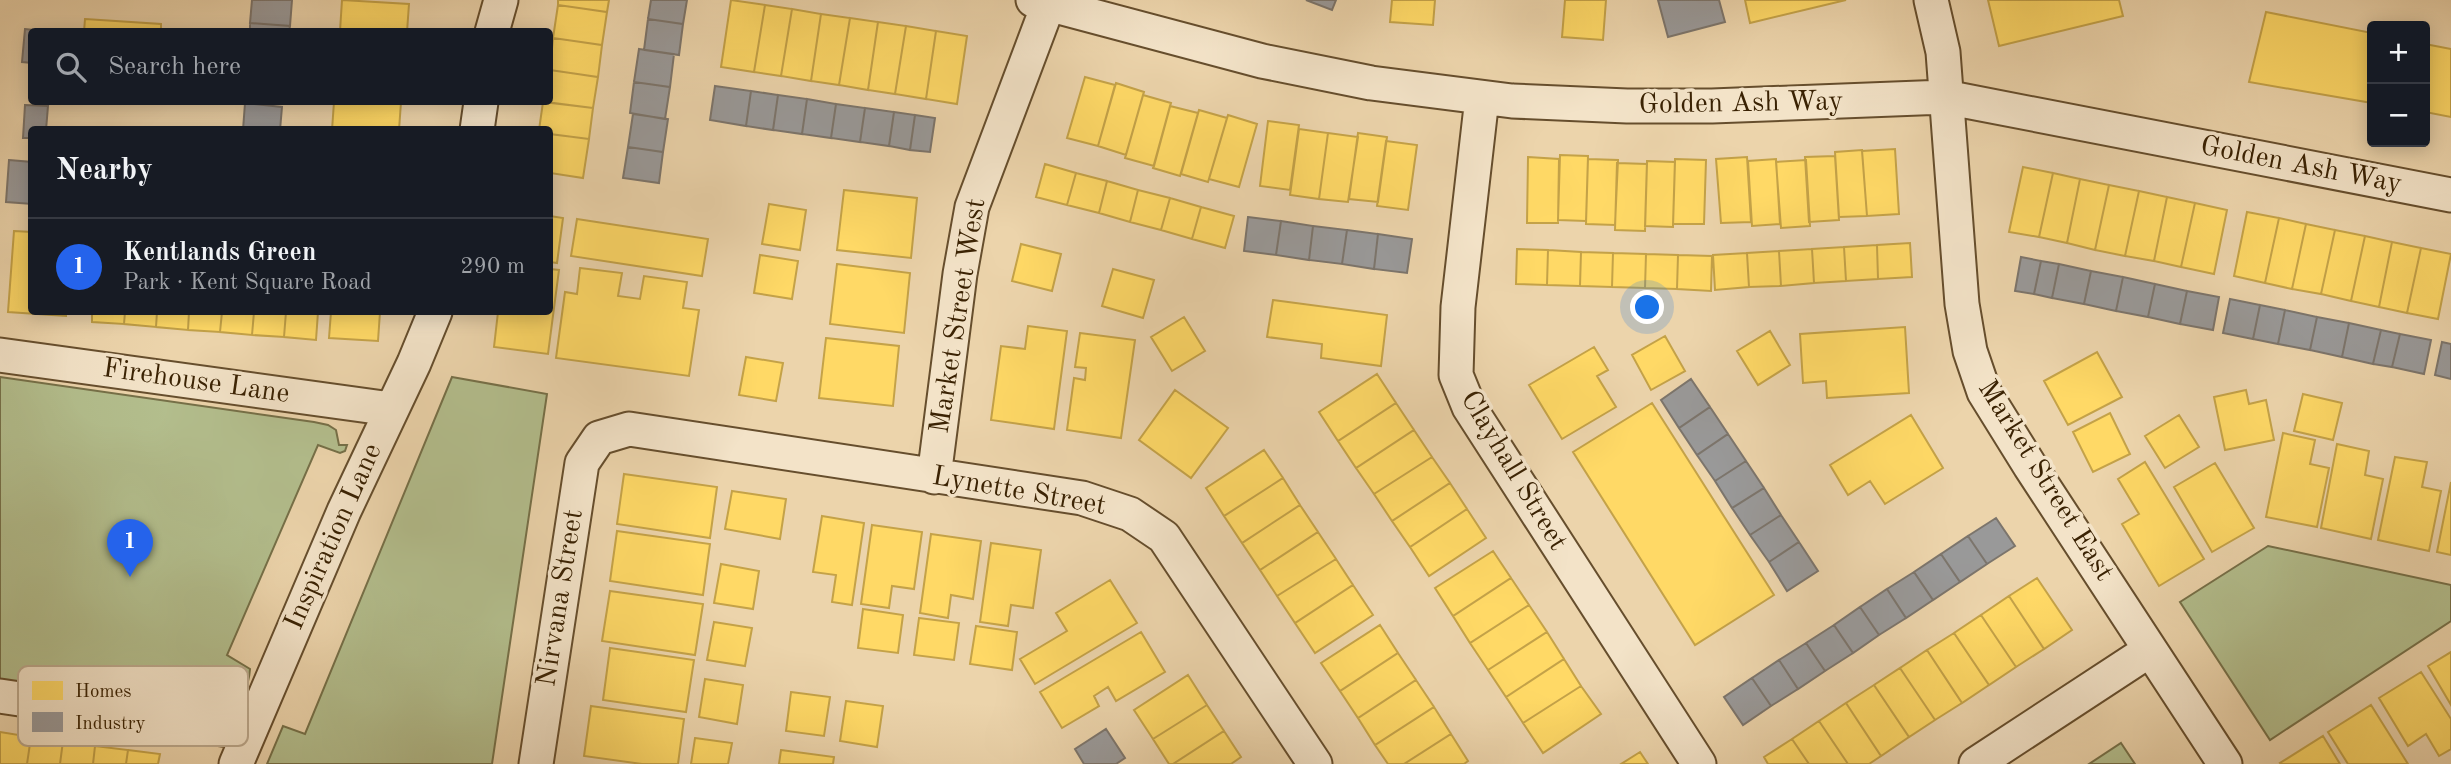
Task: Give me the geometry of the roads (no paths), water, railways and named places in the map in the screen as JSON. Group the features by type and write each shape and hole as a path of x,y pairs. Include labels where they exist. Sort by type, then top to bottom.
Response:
{"street":[{"path":"493,28 500,0"},
{"name":"Market Street East","path":"1931,0 1944,52 1945,97 1962,304 1970,351 1984,392 2225,764"},
{"name":"Golden Ash Way","path":"1044,1 1300,69 1371,83 1482,98 1572,104 1712,106 1945,97 2451,195"},
{"name":"Market Street West","path":"934,477 960,274 972,207 1044,1"},
{"name":"Clayhall Street","path":"1482,98 1458,307 1456,375 1469,407 1699,764"},
{"path":"478,126 481,105"},
{"name":"Inspiration Lane","path":"249,733 344,511 434,315"},
{"name":"Firehouse Lane","path":"0,355 391,409"},
{"name":"Lynette Street","path":"599,438 629,429 1082,498 1130,514 1164,537 1315,764"},
{"name":"Nirvana Street","path":"536,764 582,463 599,438"},
{"path":"1976,764 2150,650"},
{"path":"0,696 18,699"},
{"name":"Inspiration Lane","path":"236,764 244,746"}],"place":[{"name":"Kentlands Green","path":"130,577"}]}
